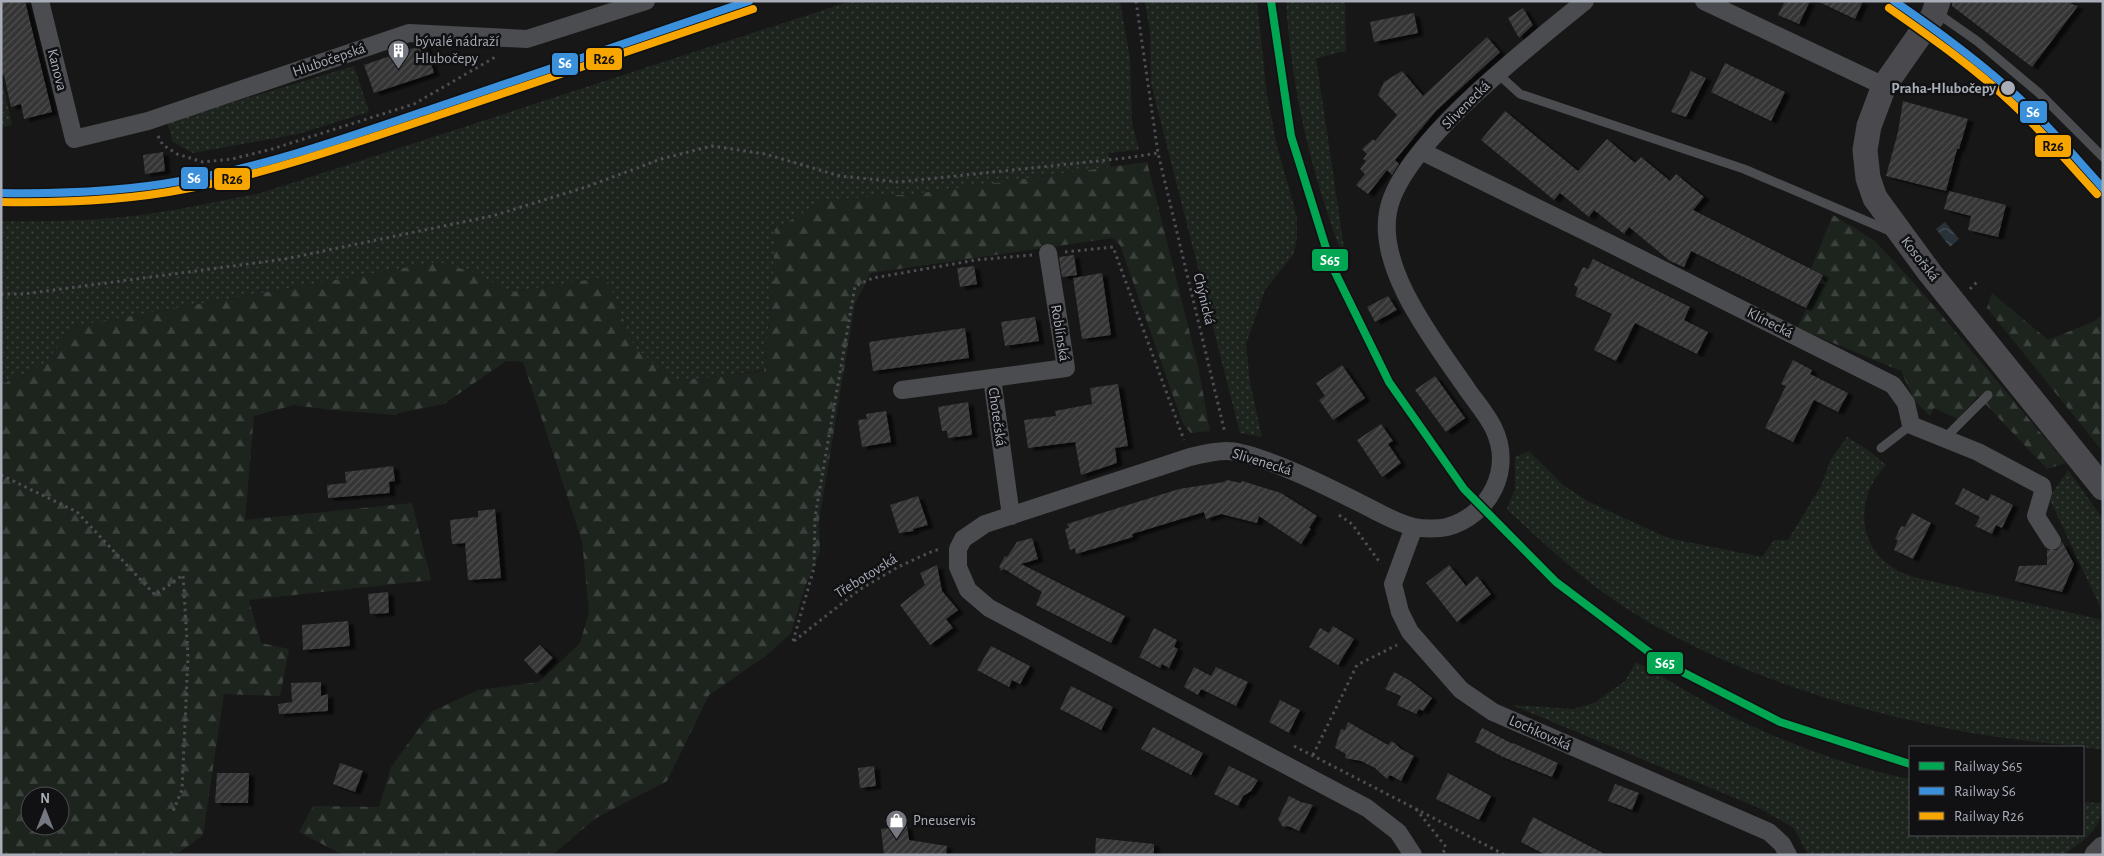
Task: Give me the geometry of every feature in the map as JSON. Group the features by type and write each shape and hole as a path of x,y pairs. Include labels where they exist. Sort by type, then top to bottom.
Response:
{"street":[{"name":"Kanova","path":"40,1 74,139"},
{"name":"Hlubočepská","path":"74,139 148,121 409,34 527,39 646,1"},
{"name":"Slivenecká","path":"958,549 963,538 986,524 1190,457 1209,452 1230,450 1293,470 1414,528 1444,528 1465,520 1498,485 1501,469 1500,446 1494,427 1448,362 1403,291 1392,263 1388,235 1388,212 1394,190 1422,151 1467,101 1585,1"},
{"path":"1704,1 1884,86"},
{"name":"Kosořská","path":"1936,6 1884,86 1869,126 1866,150 1868,178 1875,198 1902,236 2103,488"},
{"name":"Klínecká","path":"1422,151 1893,386 1906,403 1911,425"},
{"name":"Roblínská","path":"992,378 1066,368 1048,254"},
{"name":"Chotečská","path":"902,390 992,378 1010,516"},
{"path":"1911,425 1978,452 2042,486 2043,492 2036,516 2052,542"},
{"path":"1393,584 1414,528"},
{"path":"958,549 958,567 968,590 989,608 1368,808 1398,832 1435,854"},
{"name":"Lochkovská","path":"1393,584 1400,612 1410,632 1462,690 1494,712 1769,832 1782,844 1788,855"},
{"path":"1398,832 1413,855"},
{"path":"2096,855 2103,849"}],"lane":[{"path":"1936,6 2039,93 2103,157"},
{"path":"1498,74 1520,94 1744,169 1902,236"},
{"path":"1945,438 1988,395"},
{"path":"1881,448 1911,425"}],"path":[{"name":"Chýnická","path":"1136,1 1158,153 1230,450"},
{"path":"148,121 163,145 177,154 203,162 232,159 272,149 414,104 527,39"},
{"path":"1,294 24,294 286,259 492,216 586,187 661,159 712,146 765,154 840,176 899,182 1158,153"},
{"path":"1,475 77,512 155,595 183,575 188,667 182,790 174,811"},
{"path":"1331,510 1352,524 1393,584"},
{"name":"Třebotovská","path":"794,641 859,590 898,568 935,550 958,549"},
{"path":"1313,755 1357,665 1399,644 1410,632"},
{"path":"1286,743 1415,807 1505,855"},
{"path":"1415,807 1446,847 1435,854"}],"green space":[{"path":"851,1 1120,1 1130,59 1132,123 1139,150 1108,153 1111,167 914,194 826,200 775,229 773,283 764,370 674,382 634,346 606,277 511,292 473,272 438,262 75,326 44,364 1,385 1,221 63,221 124,217 176,210 261,193"},
{"path":"1145,1 1257,1 1267,95 1277,146 1297,217 1297,239 1293,255 1265,290 1246,344 1250,382 1262,437 1240,433 1151,83 1150,32"},
{"path":"1286,1 1345,1 1346,51 1316,58 1347,268 1324,202 1306,137 1293,71"},
{"path":"354,66 369,112 298,134 193,153 173,142 167,122"},
{"path":"1,76 12,125 1,128"},
{"path":"1147,162 1198,366 1210,431 1191,433 1183,424 1120,245 1113,238 871,273 855,303 819,521 820,552 805,587 791,633 766,656 709,695 667,781 596,818 552,855 343,855 299,832 313,806 379,807 391,767 431,712 478,690 539,682 580,643 589,612 582,541 523,362 506,361 444,404 398,413 397,415 294,405 254,416 245,520 412,503 431,580 249,600 261,643 289,649 280,696 224,694 203,835 180,852 171,855 1,855 1,385 44,364 74,326 438,262 473,272 511,292 606,277 634,346 674,381 764,371 773,283 775,229 826,200 914,194"},
{"path":"1833,215 1875,241 1922,292 2066,463 2047,469 1978,396 1958,419 1934,408 1930,416 1915,401 1901,371 1797,328 1823,275 1811,268"},
{"path":"1992,293 2048,340 2095,321 2103,314 2103,452 1987,308"},
{"path":"1847,437 1868,450 1886,465 1876,477 1869,491 1865,505 1864,520 1872,547 1882,559 1895,569 1917,578 2103,620 2103,750 2084,748 2084,746 1996,737 1919,722 1834,700 1751,672 1673,635 1618,603 1568,565 1507,509 1515,489 1515,457 1529,451 1563,485 1587,501 1668,538 1762,557 1774,540 1788,540 1821,486 1831,459"},
{"path":"2068,470 2103,519 2103,617 2098,602 2049,498"},
{"path":"1636,662 1753,727 1820,754 1909,779 1909,836 2084,836 2084,802 2103,803 2102,812 2090,834 2063,855 1808,855 1794,828 1759,808 1512,705 1574,709 1594,703 1625,681"}],"water":[{"path":"1945,222 1959,239 1950,247 1936,229"}],"building":[{"path":"1,1 25,1 52,112 24,119 21,104 11,107 4,75 1,75"},
{"path":"1785,1 1810,1 1799,24 1778,15"},
{"path":"1817,1 1863,1 1855,19"},
{"path":"1952,1 2072,1 2071,4 2078,6 2032,67 1952,6"},
{"path":"1523,8 1533,25 1519,38 1508,18"},
{"path":"1414,13 1418,33 1374,42 1370,22"},
{"path":"1487,37 1500,52 1436,111 1395,160 1399,164 1392,175 1387,170 1368,194 1356,185 1365,174 1360,169 1366,161 1363,159 1367,154 1362,149 1373,139 1375,141 1397,115 1378,95 1384,82 1402,71 1423,96"},
{"name":"bývalé nádraží Hlubočepy","path":"425,44 434,73 374,93 364,65"},
{"path":"1725,63 1785,92 1771,121 1711,92"},
{"path":"1691,71 1706,78 1686,117 1671,112"},
{"path":"1903,101 1968,119 1959,149 1957,149 1946,191 1886,176 1898,132"},
{"path":"1505,111 1578,171 1607,139 1635,163 1641,157 1670,181 1676,174 1704,197 1693,210 1823,275 1806,308 1691,251 1684,267 1670,261 1629,227 1624,234 1594,210 1589,217 1560,193 1554,200 1481,140"},
{"path":"163,152 165,171 145,174 143,155"},
{"path":"1949,191 2006,205 1998,237 1968,230 1971,216 1944,209"},
{"path":"1074,255 1077,275 1062,277 1059,257"},
{"path":"1593,259 1690,307 1684,320 1708,332 1697,354 1635,323 1616,361 1594,350 1612,314 1575,296 1578,288 1574,285 1583,267 1588,269"},
{"path":"974,266 977,284 960,287 957,268"},
{"path":"1102,273 1111,335 1082,339 1073,278"},
{"path":"1388,296 1397,310 1375,322 1367,307"},
{"path":"1035,317 1039,341 1005,346 1001,322"},
{"path":"965,328 969,358 873,371 869,342"},
{"path":"1793,360 1812,370 1810,374 1848,393 1838,412 1814,400 1793,442 1765,428 1786,386 1781,384"},
{"path":"1342,365 1365,398 1333,420 1319,400 1325,396 1316,383"},
{"path":"1435,376 1465,418 1446,432 1415,390"},
{"path":"1118,384 1128,446 1115,448 1117,463 1081,475 1075,442 1028,448 1024,420 1056,416 1055,411 1092,404 1090,388"},
{"path":"968,402 972,435 948,438 947,431 942,431 938,407"},
{"path":"886,411 891,442 862,447 858,420 867,419 866,414"},
{"path":"1381,424 1393,441 1388,444 1401,463 1382,477 1357,440"},
{"path":"393,466 395,481 389,482 390,493 328,498 327,485 346,483 345,472"},
{"path":"1227,480 1241,483 1242,481 1281,493 1317,516 1301,544 1259,516 1257,523 1221,514 1206,519 1204,512 1132,534 1133,537 1076,554 1075,548 1070,550 1065,529 1069,528 1067,524 1179,489"},
{"path":"1963,488 1988,501 1991,494 2013,505 2002,528 1996,525 1992,534 1975,526 1980,517 1955,504"},
{"path":"918,496 928,525 913,529 914,531 899,533 890,505"},
{"path":"495,509 501,578 468,580 465,543 452,544 450,520 478,517 478,511"},
{"path":"1912,513 1931,523 1913,559 1894,550 1898,540 1895,539 1901,526 1905,527"},
{"path":"1032,538 1038,559 1021,564 1125,616 1111,643 1036,605 1042,592 1004,569 999,571 1005,556 1007,557 1017,542"},
{"path":"2062,542 2074,564 2062,592 2015,581 2019,566 2047,565 2047,550 2057,550"},
{"path":"937,565 942,591 958,610 946,619 953,628 930,645 900,605 925,585 920,573"},
{"path":"1449,565 1466,586 1477,576 1491,594 1457,622 1426,583"},
{"path":"388,592 389,613 370,614 368,594"},
{"path":"348,621 350,646 303,650 302,625"},
{"path":"1333,626 1354,639 1338,665 1309,647 1320,628 1329,633"},
{"path":"1154,628 1177,640 1174,647 1178,649 1169,668 1162,664 1160,668 1139,657"},
{"path":"540,645 553,658 537,674 524,660"},
{"path":"991,646 1030,666 1020,684 1012,680 1009,687 977,670"},
{"path":"1194,667 1211,676 1216,667 1248,682 1236,706 1201,689 1198,695 1184,687"},
{"path":"1394,672 1409,680 1432,698 1423,711 1419,709 1416,714 1397,705 1401,696 1385,689"},
{"path":"321,682 321,696 328,694 328,711 279,714 278,704 292,702 291,683"},
{"path":"1071,686 1113,707 1101,730 1060,709"},
{"path":"1280,700 1300,710 1289,733 1269,722"},
{"path":"1348,722 1388,745 1392,741 1401,749 1414,756 1401,781 1390,775 1387,779 1375,768 1361,761 1345,758 1346,754 1335,748 1341,729 1345,730"},
{"path":"1153,727 1203,753 1191,775 1141,749"},
{"path":"1482,728 1513,744 1558,763 1552,777 1503,757 1475,742"},
{"path":"340,763 363,771 355,792 333,784"},
{"path":"874,766 876,786 860,788 858,768"},
{"path":"1229,766 1258,780 1251,791 1243,796 1238,806 1214,794"},
{"path":"217,773 249,773 248,803 215,803"},
{"path":"1448,773 1491,796 1479,820 1436,799"},
{"path":"1615,784 1639,793 1632,810 1608,801"},
{"path":"1289,796 1313,805 1299,831 1288,826 1283,827 1278,819"},
{"path":"1533,817 1607,855 1546,855 1521,842"},
{"path":"907,826 909,840 947,846 946,855 884,855 881,829"},
{"path":"1096,838 1154,844 1154,855 1095,855"}],"rail line":[{"name":"S6","path":"1,193 68,193 136,188 214,175 248,167 348,137 749,1"},
{"name":"S65","path":"1271,1 1291,136 1331,264 1389,382 1464,489 1556,582 1661,661 1780,722 1909,764"},
{"name":"S6","path":"1894,1 1958,47 2019,98 2103,188"},
{"name":"R26","path":"1889,8 1953,54 1999,91 2035,126 2097,194"},
{"name":"R26","path":"1,202 116,199 185,189 252,174 350,145 753,9"}],"place":[{"name":"bývalé nádraží Hlubočepy","path":"399,69"},
{"name":"Praha-Hlubočepy","path":"2008,88"},
{"name":"Pneuservis","path":"897,839"}]}
